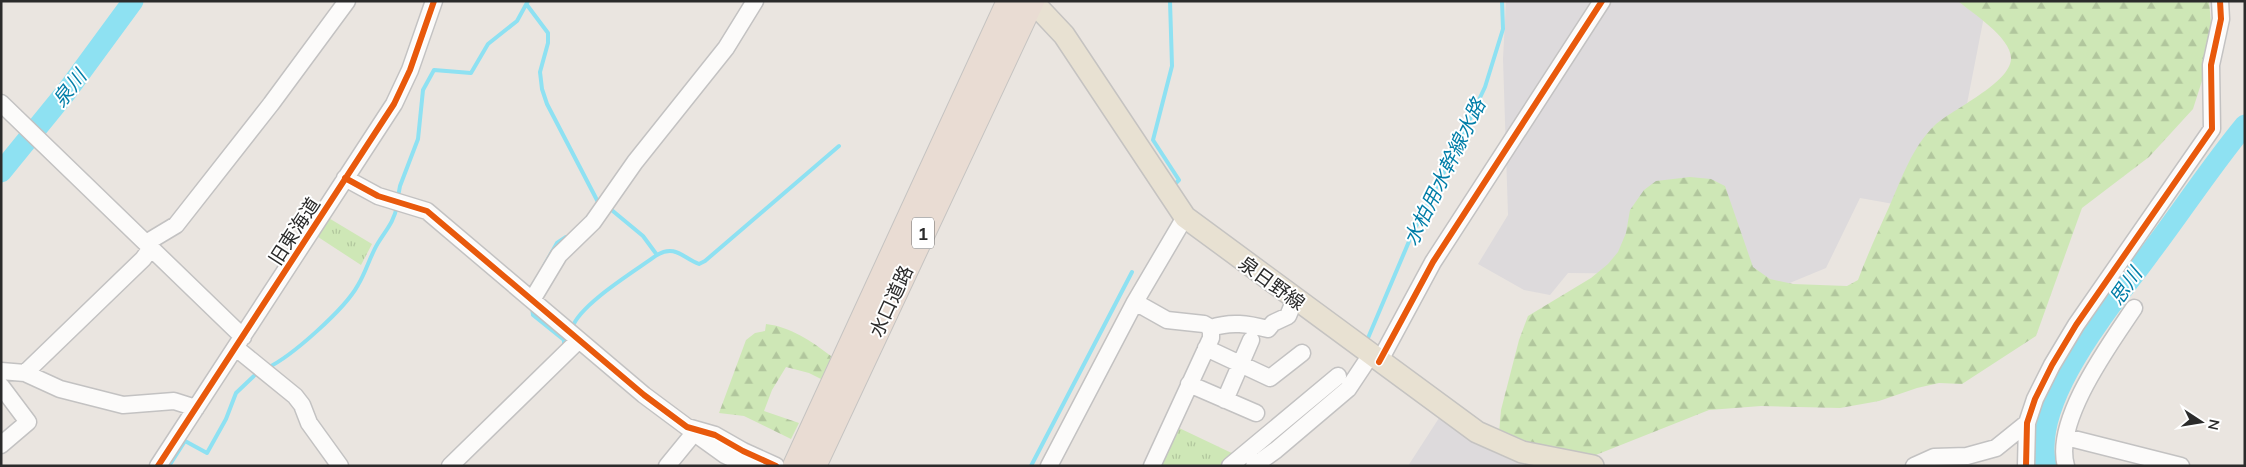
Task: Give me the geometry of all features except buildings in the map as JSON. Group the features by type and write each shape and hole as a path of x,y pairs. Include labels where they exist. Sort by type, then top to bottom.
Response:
{"highway":[{"name":"水口道路","path":"795,466 1009,1"},
{"name":"水口道路","path":"814,466 1032,1"}],"main road":[{"name":"泉日野線","path":"1032,1 1064,35 1185,217 1375,359 1477,432 1522,452 1560,462 1593,466"}],"street":[{"path":"25,374 143,259 148,246 176,225 271,104 347,1"},
{"name":"旧東海道","path":"158,466 394,104 410,70 434,1"},
{"path":"532,300 559,255 593,222 635,162 726,48 755,1"},
{"path":"1254,466 1276,450 1348,389 1375,359 1433,262 1602,1"},
{"path":"2026,466 2027,423 2035,398 2076,325 2212,129 2212,65 2221,19 2220,1"},
{"path":"1,103 148,246 239,342 295,396 302,405 309,423 340,466"},
{"path":"345,178 378,196 427,211 644,395 725,455 748,466"},
{"path":"1050,466 1135,302 1185,217"},
{"path":"1211,328 1224,323 1244,323 1268,329 1273,322 1288,316 1295,300"},
{"path":"1135,302 1167,320 1204,324 1211,328"},
{"path":"2066,466 2064,460 2066,437 2073,410 2102,356 2134,308"},
{"path":"1152,466 1211,338 1211,328"},
{"path":"450,466 580,340"},
{"path":"1225,400 1252,340"},
{"path":"1206,348 1270,378 1302,353"},
{"path":"1,371 25,374 60,389 116,404 137,406 174,401 196,408"},
{"path":"1230,466 1338,376"},
{"path":"1189,384 1256,413"},
{"path":"1,386 28,422 1,445"},
{"path":"1914,466 1934,457 1967,456 1996,448 2027,423"},
{"path":"667,466 690,430"},
{"path":"690,430 715,435 742,452 776,466"},
{"path":"2066,437 2181,466"}],"shaded area":[{"path":"1506,1 1987,1 1965,114 1989,221 1860,198 1826,268 1780,287 1670,274 1568,273 1550,295 1524,290 1478,264 1508,215 1503,59"},
{"path":"1439,418 1495,453 1524,466 1408,466"}],"green space":[{"path":"1958,1 2209,1 2211,23 2208,62 2193,109 2149,157 2082,208 2036,336 1962,384 1939,383 1917,388 1879,401 1840,408 1761,406 1709,410 1568,466 1529,466 1519,461 1499,433 1501,410 1519,340 1528,316 1591,278 1608,264 1618,252 1626,233 1630,210 1644,190 1656,181 1690,177 1711,179 1725,186 1753,267 1770,279 1793,284 1847,286 1858,280 1903,174 1920,143 1935,125 1991,86 2008,68 2011,59 2010,51 2005,43 1990,27"},
{"path":"327,217 372,244 361,265 315,235"},
{"path":"766,324 792,331 831,356 828,368 821,379 809,373 786,367 772,390 764,411 799,423 791,439 744,416 719,413 746,340 755,333 765,331"},
{"path":"1177,427 1238,456 1225,466 1158,466"}],"waterway":[{"name":"泉川","path":"1,172 67,91 133,1"},
{"path":"398,197 400,186 418,139 423,90 434,70 471,73 488,44 517,21 528,1"},
{"path":"1170,1 1172,66 1153,140 1179,180 1177,182"},
{"name":"水柏用水幹線水路","path":"1368,338 1413,232 1454,153 1485,87 1503,29 1502,1"},
{"path":"527,5 548,33 548,43 540,72 542,89 547,104 599,204"},
{"name":"思川","path":"2046,466 2044,440 2050,412 2062,383 2078,354 2116,298 2220,156 2245,125"},
{"path":"657,255 663,252 674,251 699,264 705,261 839,146"},
{"path":"267,368 290,354 342,307 361,280 375,248 392,221 397,206"},
{"path":"572,328 577,319 597,299 657,255 643,236 608,207"},
{"path":"544,266 557,243 566,237"},
{"path":"1031,466 1132,272"},
{"path":"532,307 533,315 564,340 564,347"},
{"path":"169,466 185,441 207,453 226,419 236,393 258,372"},
{"name":"水柏用水幹線水路","path":"1261,451 1277,439"}],"cycle path":[{"path":"158,466 394,104 410,70 434,1"},
{"path":"1379,362 1433,262 1602,1"},
{"path":"2026,466 2027,423 2035,399 2052,365 2076,325 2212,129 2211,65 2221,19 2220,1"},
{"path":"345,178 378,196 427,211 644,395 687,427 715,435 743,451 776,466"}]}
